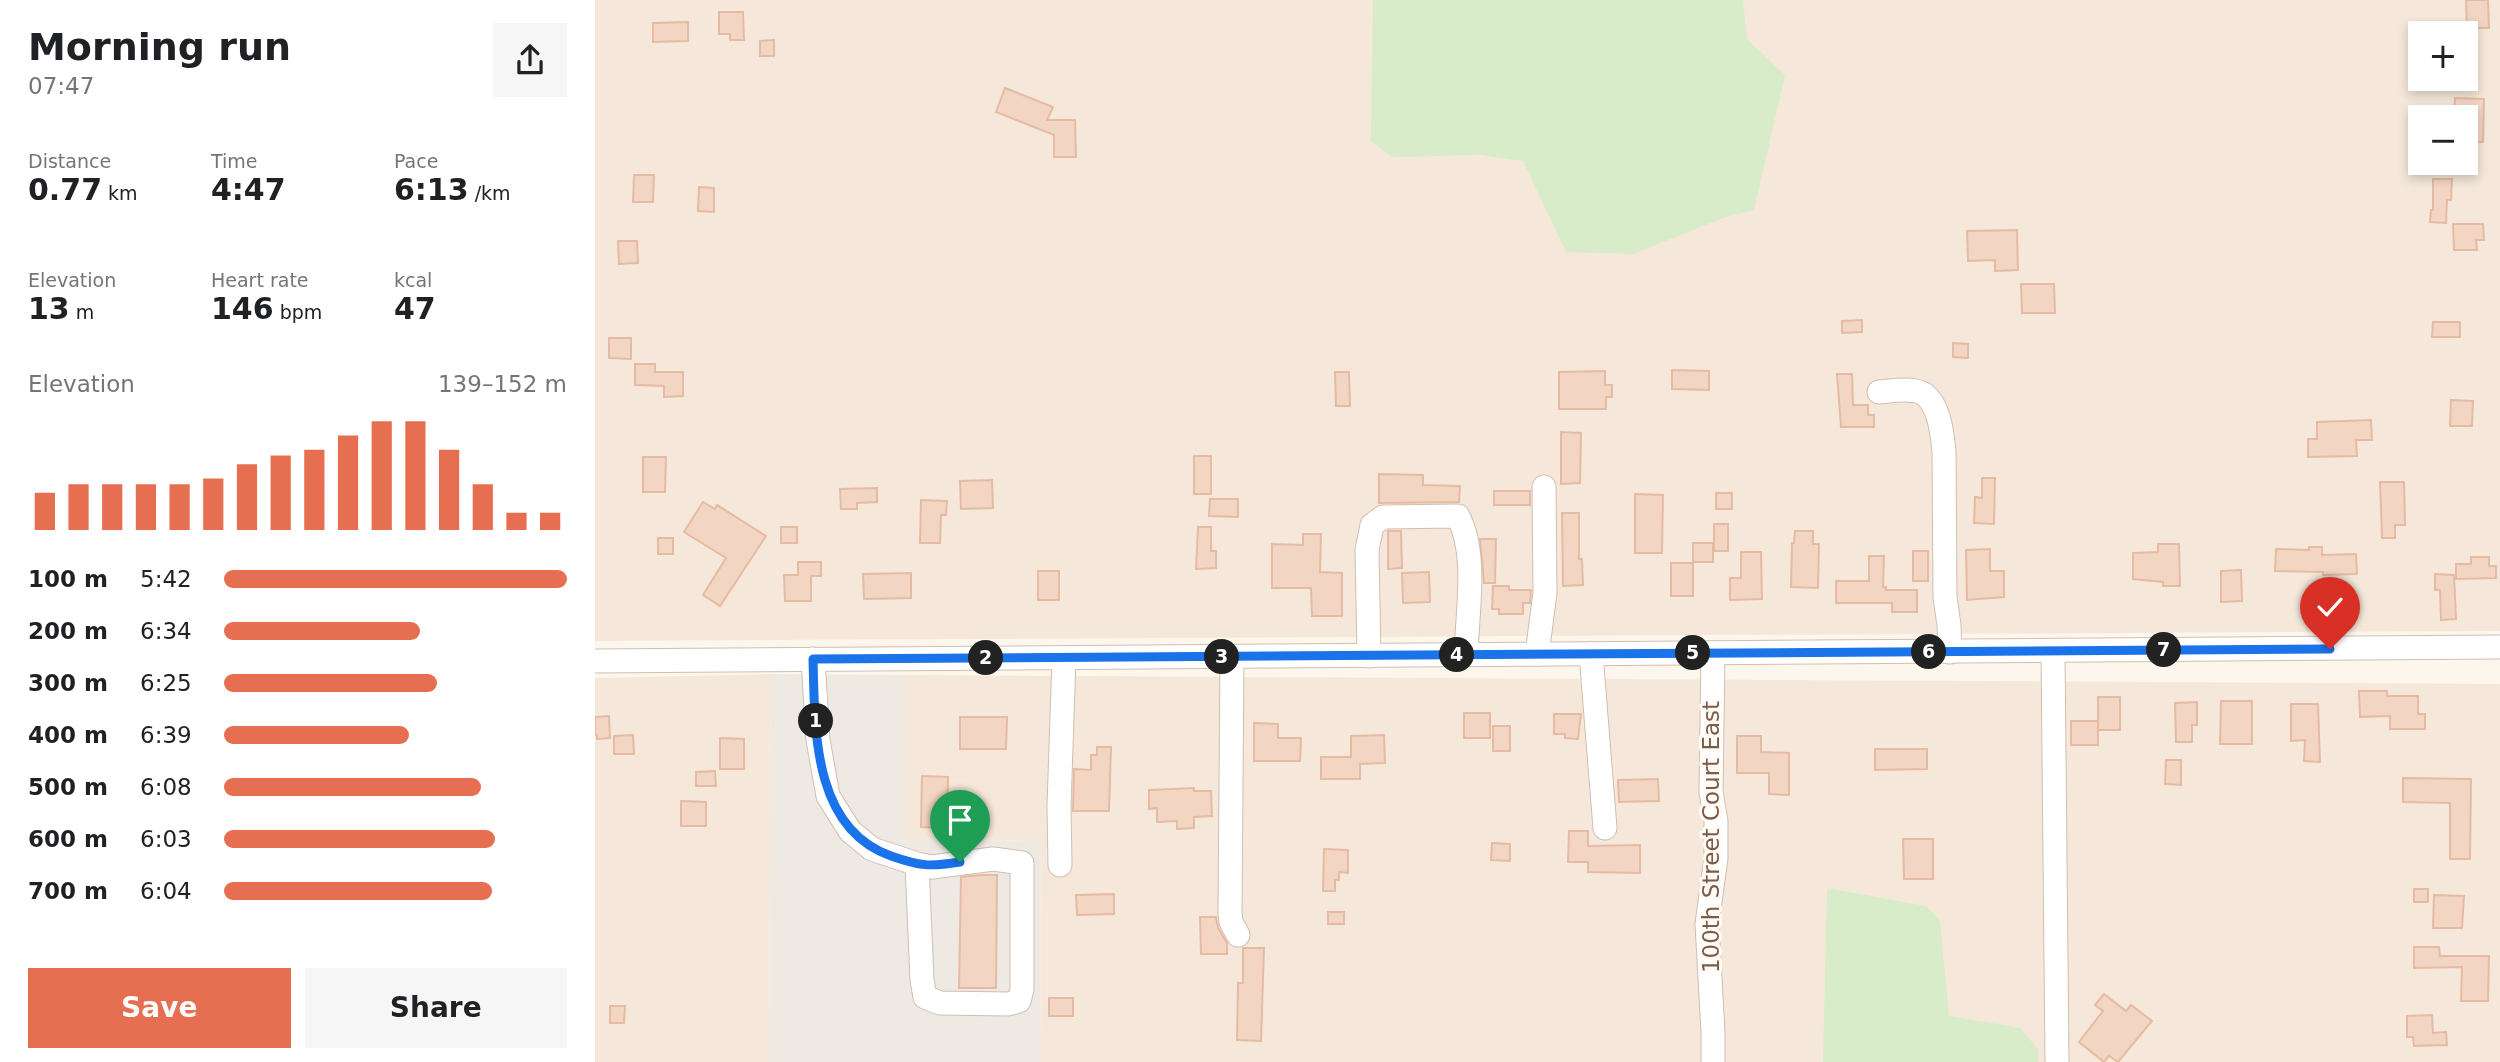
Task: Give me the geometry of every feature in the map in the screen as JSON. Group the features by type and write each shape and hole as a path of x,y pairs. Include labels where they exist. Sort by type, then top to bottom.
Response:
{"street":[{"path":"1879,392 1916,391 1924,395 1933,407 1941,428 1944,451 1945,597 1949,652"},
{"path":"1537,654 1545,593 1544,487"},
{"path":"1369,656 1367,550 1372,525 1383,517 1458,516 1469,552 1466,655"},
{"path":"595,661 2500,647"},
{"path":"2053,651 2057,1062"},
{"name":"100th Street Court East","path":"1713,653 1711,792 1716,821 1716,859 1707,923 1713,1062"},
{"path":"1591,654 1605,828"},
{"path":"1232,657 1230,913 1231,922 1238,935"},
{"path":"1060,865 1059,806 1064,658"},
{"path":"813,659 818,740 828,796 850,831 872,849 932,867 993,859 1022,863 1023,989 1019,1001 1008,1004 940,1003 925,997 917,864"}],"shaded area":[{"path":"595,0 2500,0 2500,631 595,641"},
{"path":"771,674 769,1062 595,1062 595,678"},
{"path":"771,674 904,675 904,840 1041,841 1040,1062 769,1062"},
{"path":"904,675 2500,684 2500,1062 1040,1062 1041,841 904,840"}],"green space":[{"path":"1373,0 1743,0 1747,39 1785,75 1754,210 1723,218 1633,254 1566,252 1523,161 1481,155 1392,157 1371,141"},
{"path":"1827,888 1926,906 1940,921 1949,1016 2021,1028 2038,1050 2038,1062 1823,1062"}],"building":[{"path":"2466,0 2488,0 2489,28 2478,28 2478,21 2467,21"},
{"path":"719,12 743,12 744,40 730,40 730,34 719,34"},
{"path":"688,22 688,41 653,42 653,23"},
{"path":"774,40 774,56 760,56 760,41"},
{"path":"1005,88 1053,107 1047,120 1075,120 1076,157 1054,157 1054,135 996,112"},
{"path":"2455,98 2484,99 2483,142 2478,142 2478,105 2455,105"},
{"path":"634,175 654,175 653,202 633,202"},
{"path":"2433,179 2452,179 2451,200 2447,200 2446,223 2430,222 2433,210"},
{"path":"699,187 714,188 714,212 698,211"},
{"path":"2453,224 2483,224 2484,240 2476,240 2477,250 2454,250"},
{"path":"2017,230 2018,270 1995,271 1995,260 1968,261 1967,231"},
{"path":"618,241 637,241 638,263 619,264"},
{"path":"2021,284 2054,284 2055,313 2022,313"},
{"path":"1862,320 1862,332 1842,333 1842,321"},
{"path":"2433,322 2460,322 2460,337 2432,337"},
{"path":"609,338 631,338 631,359 609,358"},
{"path":"1953,343 1968,344 1968,358 1953,357"},
{"path":"635,364 655,364 655,372 683,372 683,396 664,397 664,386 635,385"},
{"path":"1672,370 1709,371 1709,390 1672,389"},
{"path":"1605,371 1605,385 1612,385 1612,397 1606,397 1606,409 1559,409 1559,372"},
{"path":"1335,372 1349,372 1350,406 1336,406"},
{"path":"1837,374 1852,374 1853,405 1868,405 1868,415 1874,415 1874,427 1841,427"},
{"path":"2451,400 2473,401 2472,426 2450,426"},
{"path":"2371,420 2372,440 2356,440 2357,456 2308,457 2308,439 2317,439 2317,422"},
{"path":"1561,432 1581,433 1580,483 1561,484"},
{"path":"1194,456 1211,456 1211,494 1194,494"},
{"path":"643,457 666,457 665,492 643,492"},
{"path":"1379,474 1423,475 1423,485 1460,486 1459,502 1379,503"},
{"path":"1982,478 1995,478 1994,524 1974,523 1975,497 1982,498"},
{"path":"992,480 993,508 961,509 960,481"},
{"path":"2380,482 2404,482 2405,525 2395,525 2395,538 2382,538"},
{"path":"877,488 877,502 857,503 857,509 841,509 840,489"},
{"path":"1494,491 1530,491 1530,505 1494,505"},
{"path":"1716,493 1732,493 1732,509 1716,509"},
{"path":"1635,494 1663,495 1662,553 1635,553"},
{"path":"1210,499 1238,499 1238,517 1209,516"},
{"path":"921,500 947,501 946,515 941,515 940,543 920,543"},
{"path":"703,502 715,509 717,505 766,536 720,606 703,595 726,558 684,532"},
{"path":"1562,513 1579,513 1579,559 1582,559 1583,585 1563,586"},
{"path":"1714,524 1728,524 1728,551 1714,551"},
{"path":"781,527 797,527 797,543 781,543"},
{"path":"1198,527 1211,527 1211,551 1216,551 1216,568 1196,569"},
{"path":"1388,531 1401,531 1402,568 1388,569"},
{"path":"1795,531 1813,531 1813,544 1819,544 1818,588 1791,587 1792,543"},
{"path":"1303,534 1321,534 1320,572 1342,573 1342,616 1312,616 1311,588 1272,588 1272,544 1303,545"},
{"path":"658,538 673,538 673,554 658,554"},
{"path":"1480,539 1496,539 1495,583 1484,583"},
{"path":"1693,543 1713,543 1713,562 1693,562"},
{"path":"2158,544 2179,544 2180,586 2163,586 2163,582 2133,579 2133,553 2158,552"},
{"path":"2309,547 2322,547 2322,555 2356,554 2357,574 2323,575 2323,572 2275,571 2276,549 2309,550"},
{"path":"1990,549 1990,571 2004,571 2004,597 1967,600 1966,550"},
{"path":"1913,551 1928,551 1928,581 1913,581"},
{"path":"1741,552 1761,552 1762,599 1730,600 1730,578 1741,578"},
{"path":"1869,556 1884,556 1883,587 1886,587 1886,590 1917,590 1917,612 1892,612 1892,603 1836,603 1836,581 1869,581"},
{"path":"2471,557 2489,557 2489,566 2496,566 2496,578 2456,579 2456,564 2471,564"},
{"path":"798,562 821,562 821,576 811,576 811,601 785,601 784,575 798,575"},
{"path":"1671,563 1693,563 1693,596 1671,596"},
{"path":"2241,570 2242,601 2221,602 2221,571"},
{"path":"1038,571 1059,571 1059,600 1038,600"},
{"path":"1429,572 1430,602 1403,603 1402,573"},
{"path":"911,573 911,598 864,599 863,574"},
{"path":"2435,574 2454,575 2456,619 2441,620 2440,590 2435,590"},
{"path":"1493,586 1509,586 1509,590 1531,590 1530,603 1523,603 1523,614 1499,614 1499,609 1492,609"},
{"path":"2359,691 2387,691 2387,696 2418,696 2418,714 2425,714 2425,729 2390,729 2390,716 2360,717"},
{"path":"2098,697 2120,697 2120,730 2098,730"},
{"path":"2221,701 2252,701 2252,744 2220,744"},
{"path":"2197,702 2197,725 2192,725 2192,742 2176,742 2175,703"},
{"path":"2291,704 2318,704 2320,762 2304,761 2305,740 2291,741"},
{"path":"1464,713 1490,713 1490,738 1464,738"},
{"path":"1554,714 1581,714 1578,739 1565,738 1565,734 1554,734"},
{"path":"609,716 610,738 597,739 595,717"},
{"path":"960,717 1007,717 1006,749 960,749"},
{"path":"2071,721 2098,721 2098,745 2071,745"},
{"path":"1254,723 1278,724 1278,738 1301,738 1300,761 1254,761"},
{"path":"1493,726 1510,726 1510,751 1493,751"},
{"path":"633,735 634,754 614,754 614,736"},
{"path":"1384,735 1385,763 1360,764 1360,779 1321,779 1321,757 1351,757 1351,736"},
{"path":"1737,736 1761,736 1761,752 1789,753 1789,795 1769,794 1769,773 1737,773"},
{"path":"720,738 744,739 744,769 720,769"},
{"path":"1097,747 1111,747 1109,811 1073,811 1074,769 1091,770 1091,755 1097,755"},
{"path":"1875,749 1927,749 1927,769 1875,770"},
{"path":"2166,760 2181,760 2181,785 2165,784"},
{"path":"715,771 716,786 696,786 696,772"},
{"path":"922,776 948,777 947,828 921,827"},
{"path":"2403,778 2471,779 2470,859 2450,859 2450,803 2403,802"},
{"path":"1658,779 1659,801 1619,802 1618,780"},
{"path":"1194,788 1194,791 1211,791 1212,816 1194,817 1194,828 1177,829 1177,821 1157,822 1157,808 1149,809 1149,790"},
{"path":"681,801 706,802 706,826 681,826"},
{"path":"1569,831 1588,831 1588,846 1640,845 1640,873 1588,872 1588,862 1568,862"},
{"path":"1903,839 1933,839 1933,879 1904,879"},
{"path":"1492,843 1510,844 1510,861 1491,860"},
{"path":"1324,849 1348,850 1348,873 1339,872 1339,880 1335,880 1335,891 1323,891"},
{"path":"997,875 996,988 959,988 961,877"},
{"path":"2414,889 2428,889 2428,902 2414,902"},
{"path":"1114,894 1114,914 1077,915 1076,895"},
{"path":"2434,895 2464,896 2462,928 2433,928"},
{"path":"1328,912 1344,912 1344,924 1328,924"},
{"path":"1200,917 1216,917 1218,928 1227,943 1227,954 1201,954"},
{"path":"2414,947 2439,947 2440,956 2489,956 2488,1001 2461,1001 2462,967 2414,968"},
{"path":"1243,948 1264,948 1261,1041 1237,1040 1238,983 1243,983"},
{"path":"2104,994 2126,1011 2131,1005 2152,1021 2118,1062 2109,1056 2104,1062 2079,1042 2103,1011 2095,1005"},
{"path":"1049,998 1073,998 1073,1016 1049,1016"},
{"path":"610,1006 625,1006 624,1023 610,1023"},
{"path":"2432,1015 2433,1033 2446,1032 2447,1045 2414,1046 2413,1037 2407,1037 2407,1016"}],"route":[{"path":"960,862 932,867 917,864 872,849 850,831 828,796 814,705 813,659 2330,649"}]}
